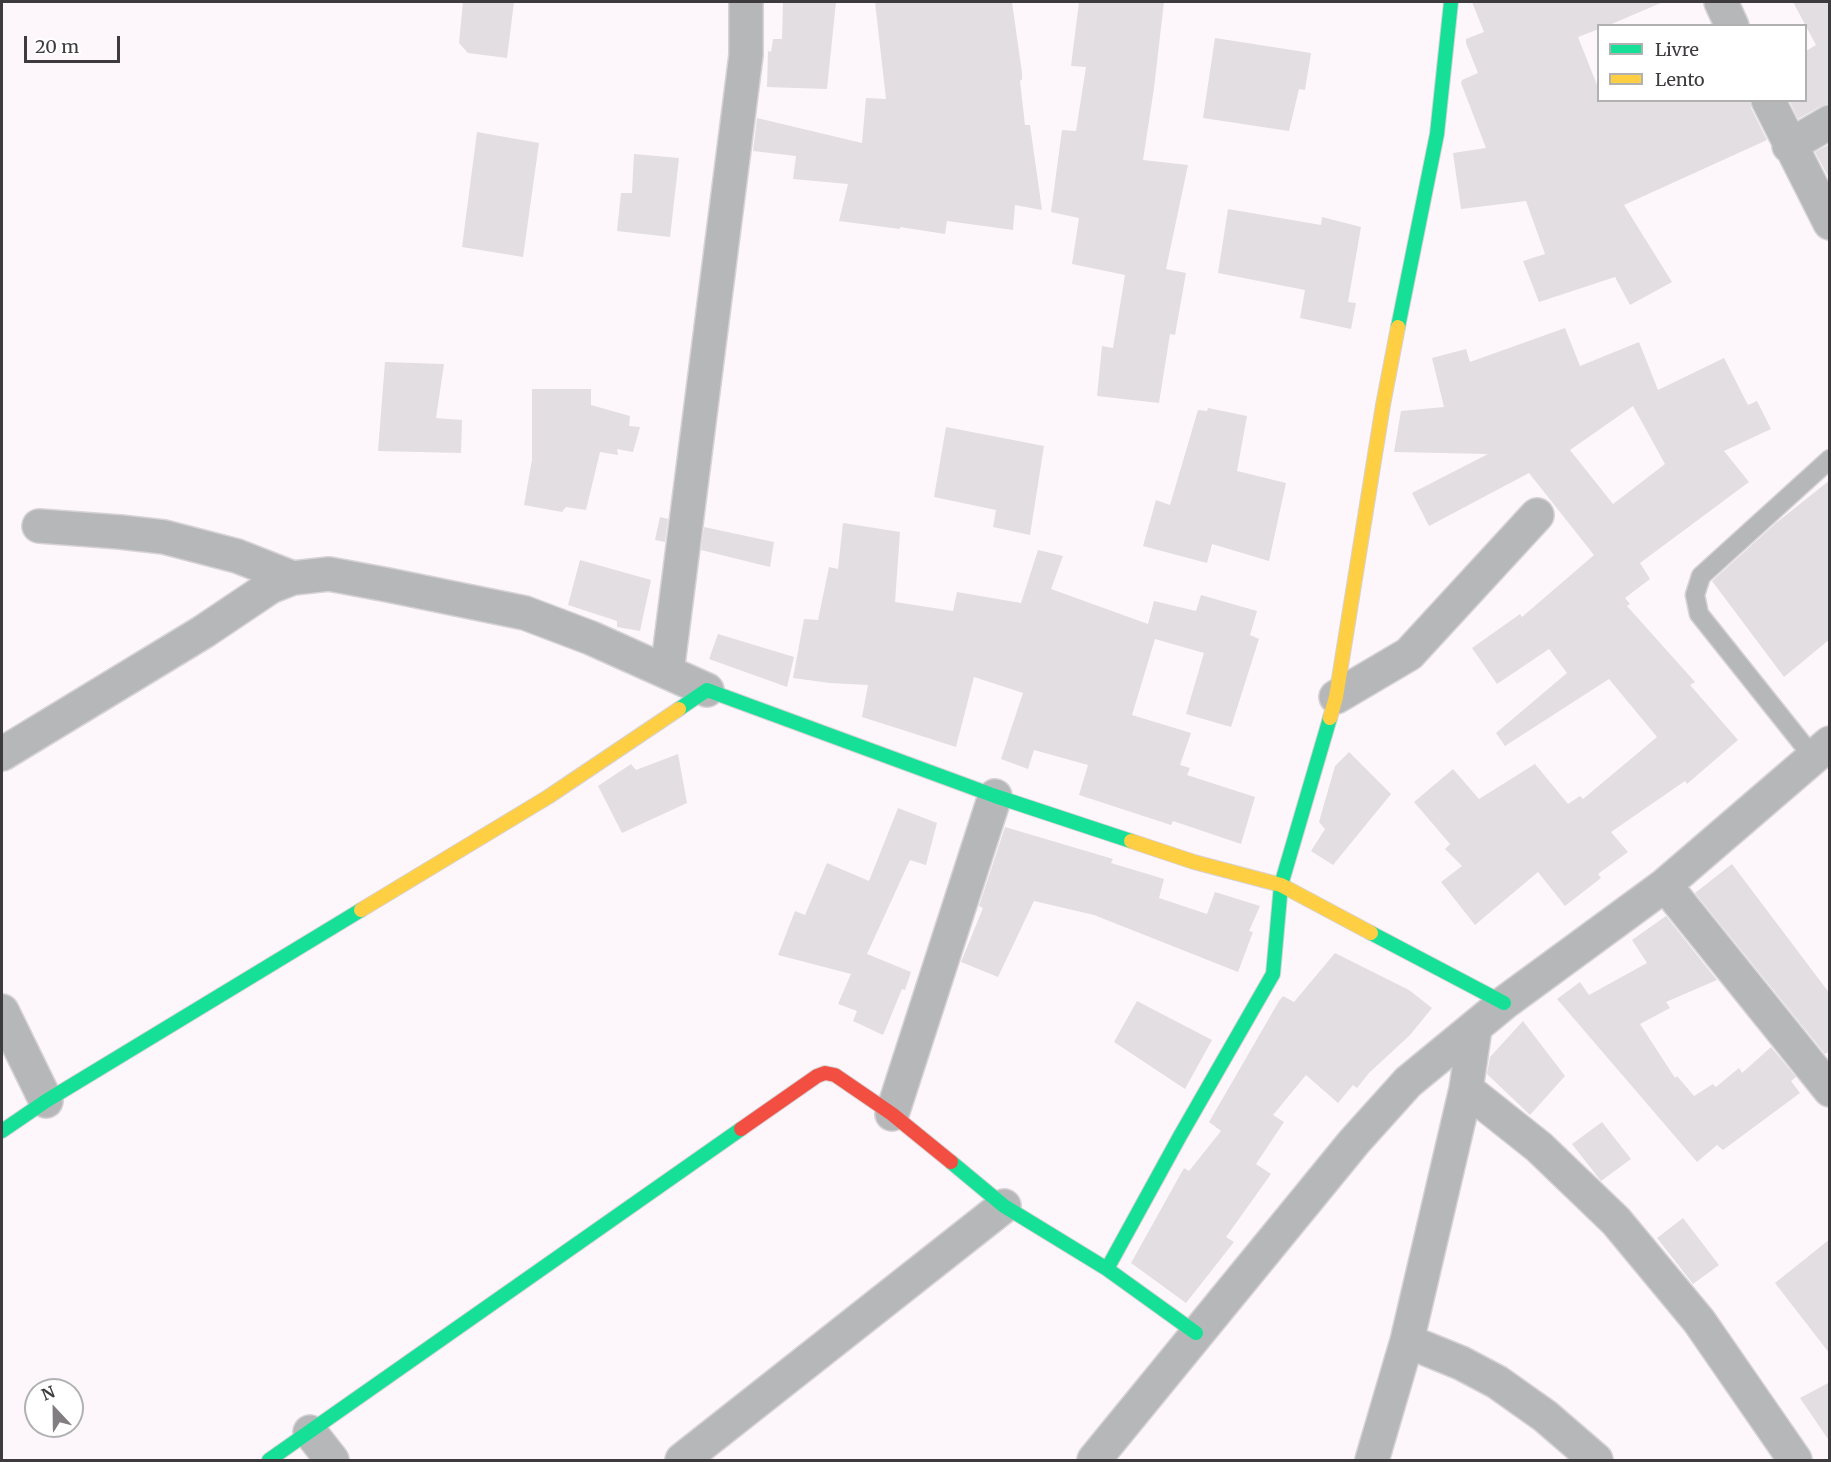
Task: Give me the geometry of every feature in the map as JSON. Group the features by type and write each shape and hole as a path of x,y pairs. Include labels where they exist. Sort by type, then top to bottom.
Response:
{"street":[{"path":"668,672 746,55 746,2"},
{"path":"1107,1269 1273,974 1281,885 1336,697 1383,405 1437,134 1451,2"},
{"path":"1721,2 1731,24"},
{"path":"1769,102 1830,223"},
{"path":"1790,146 1830,122"},
{"path":"1336,697 1408,654 1537,515"},
{"path":"39,526 164,537 237,556 293,578"},
{"path":"2,754 203,632 270,587 293,578 329,574 525,614 591,638 707,690 995,796 1194,862 1281,885 1504,1004"},
{"path":"2,1131 46,1101 548,796 707,690"},
{"path":"1094,1461 1196,1333 1354,1142 1408,1082 1504,1004 1665,885 1821,750"},
{"path":"892,1114 995,796"},
{"path":"1665,885 1830,1090"},
{"path":"2,1011 46,1101"},
{"path":"1372,1461 1407,1341 1466,1089 1475,1028"},
{"path":"268,1461 817,1076 825,1073 835,1075 892,1114 1004,1206 1107,1269 1196,1333"},
{"path":"1466,1089 1539,1147 1616,1221 1699,1321 1795,1461"},
{"path":"682,1461 1004,1206"},
{"path":"1407,1341 1461,1363 1497,1382 1545,1416 1596,1461"},
{"path":"310,1432 332,1461"}],"lane":[{"path":"1821,750 1699,614 1695,595 1701,576 1830,459"}],"building":[{"path":"463,2 514,2 507,58 468,53 459,43"},
{"path":"783,2 836,2 827,89 767,87 768,51 771,52 773,39 782,39"},
{"path":"875,2 1012,2 1022,73 1020,81 1025,125 1030,125 1042,210 1015,205 1013,230 947,221 945,234 839,221 848,184 793,179 796,156 753,151 757,118 862,143 866,98 886,99"},
{"path":"1079,2 1164,2 1143,160 1188,165 1166,269 1186,273 1175,335 1170,334 1159,403 1097,396 1102,346 1113,348 1125,275 1072,264 1079,218 1051,212 1062,130 1076,131 1086,67 1071,66"},
{"path":"1472,2 1663,2 1612,24 1597,24 1597,30 1578,37 1597,85 1597,102 1750,102 1767,140 1624,205 1672,282 1630,305 1615,277 1539,302 1523,261 1545,254 1526,201 1461,209 1453,153 1486,148 1461,83 1462,80 1478,73 1466,39 1484,32"},
{"path":"1793,2 1830,2 1830,103 1798,119 1790,102 1807,102 1807,50 1816,45 1807,24 1805,24"},
{"path":"1215,38 1311,53 1305,90 1299,89 1289,131 1203,118"},
{"path":"477,132 539,143 523,257 462,247"},
{"path":"1830,144 1830,180 1815,152"},
{"path":"634,154 679,158 670,237 617,231 621,193 632,193"},
{"path":"1228,209 1321,225 1322,217 1361,227 1348,302 1356,303 1351,329 1300,318 1305,290 1218,273"},
{"path":"1565,328 1580,366 1639,342 1658,390 1724,358 1748,405 1757,401 1771,429 1724,451 1749,482 1640,563 1650,579 1625,598 1630,604 1627,606 1695,682 1690,685 1738,740 1687,784 1685,781 1611,832 1628,852 1598,874 1601,878 1565,906 1538,872 1475,925 1441,882 1462,866 1445,849 1450,844 1414,802 1453,769 1479,799 1535,764 1568,804 1580,796 1583,799 1657,737 1609,679 1505,746 1496,733 1567,673 1549,649 1497,684 1472,648 1520,614 1522,617 1594,555 1529,473 1429,526 1412,493 1488,454 1394,452 1401,411 1444,407 1432,358 1466,349 1470,362","holes":["1633,406 1665,464 1613,504 1570,450"]},
{"path":"385,362 444,364 436,418 462,420 461,453 378,451"},
{"path":"532,389 591,389 591,405 630,416 629,426 640,427 633,452 617,449 618,455 600,452 586,510 566,507 562,512 524,505 532,460"},
{"path":"1208,408 1247,416 1237,471 1286,483 1269,561 1212,544 1207,563 1143,546 1156,500 1170,505 1198,410 1207,411"},
{"path":"946,427 1044,446 1030,535 993,527 996,510 934,497"},
{"path":"1830,480 1830,639 1784,677 1712,581 1776,523"},
{"path":"660,517 668,519 665,542 655,540"},
{"path":"843,523 900,532 895,602 953,611 957,592 1021,603 1038,550 1063,556 1051,589 1148,624 1154,601 1196,611 1201,595 1257,611 1250,635 1259,639 1231,727 1186,714 1204,653 1155,639 1132,715 1191,733 1180,765 1190,768 1187,775 1255,797 1241,844 1173,821 1171,825 1079,795 1088,765 1034,750 1028,769 1001,759 1023,693 974,677 956,747 862,717 868,685 793,678 804,619 818,620 829,567 838,569"},
{"path":"704,527 774,542 770,567 701,550"},
{"path":"580,560 651,580 640,631 617,627 617,621 568,605"},
{"path":"718,634 794,657 787,687 709,659"},
{"path":"1349,752 1391,794 1333,865 1311,851 1325,829 1319,822 1335,766"},
{"path":"678,754 687,803 622,833 598,786 631,764 636,770"},
{"path":"898,808 937,823 926,865 910,860 867,954 911,972 905,990 902,989 883,1035 853,1021 857,1011 838,1004 851,974 778,955 795,911 805,915 827,863 869,881"},
{"path":"1005,827 1113,859 1111,863 1164,879 1159,898 1207,914 1215,892 1260,906 1249,931 1253,932 1238,972 1094,915 1034,901 998,977 961,962 983,908 979,906"},
{"path":"1732,864 1830,994 1830,1051 1825,1054 1695,893"},
{"path":"1666,916 1717,980 1666,1002 1670,1008 1640,1024 1675,1078 1677,1076 1694,1096 1713,1084 1716,1087 1739,1068 1742,1073 1771,1047 1796,1077 1791,1081 1800,1093 1723,1150 1717,1145 1697,1162 1557,999 1580,982 1589,995 1647,963 1632,940"},
{"path":"1335,953 1409,990 1432,1008 1410,1035 1369,1073 1357,1088 1353,1085 1338,1103 1306,1075 1273,1115 1284,1122 1256,1164 1271,1174 1226,1237 1234,1242 1186,1303 1131,1263 1184,1168 1189,1171 1221,1131 1209,1122 1279,1001 1283,996 1294,1002"},
{"path":"1137,1001 1212,1040 1185,1089 1114,1042"},
{"path":"1523,1021 1565,1076 1530,1115 1487,1074 1490,1057"},
{"path":"1602,1122 1631,1159 1601,1181 1572,1144"},
{"path":"1683,1218 1719,1265 1693,1284 1657,1238"},
{"path":"1830,1239 1830,1354 1775,1283"},
{"path":"1830,1382 1830,1442 1800,1398"}],"traffic: fast":[{"path":"1398,327 1437,134 1451,2"},
{"path":"679,709 707,690 995,796 1131,841"},
{"path":"1107,1269 1273,974 1281,885 1330,718"},
{"path":"2,1131 46,1101 361,910"},
{"path":"1371,933 1504,1003"},
{"path":"269,1460 741,1129"},
{"path":"951,1162 1004,1206 1107,1269 1196,1333"}],"traffic: slow":[{"path":"1330,718 1336,697 1383,405 1398,327"},
{"path":"361,910 548,797 679,709"},
{"path":"1131,841 1194,862 1281,885 1371,933"}],"traffic: jam":[{"path":"741,1129 817,1076 825,1073 835,1075 892,1114 951,1162"}]}
